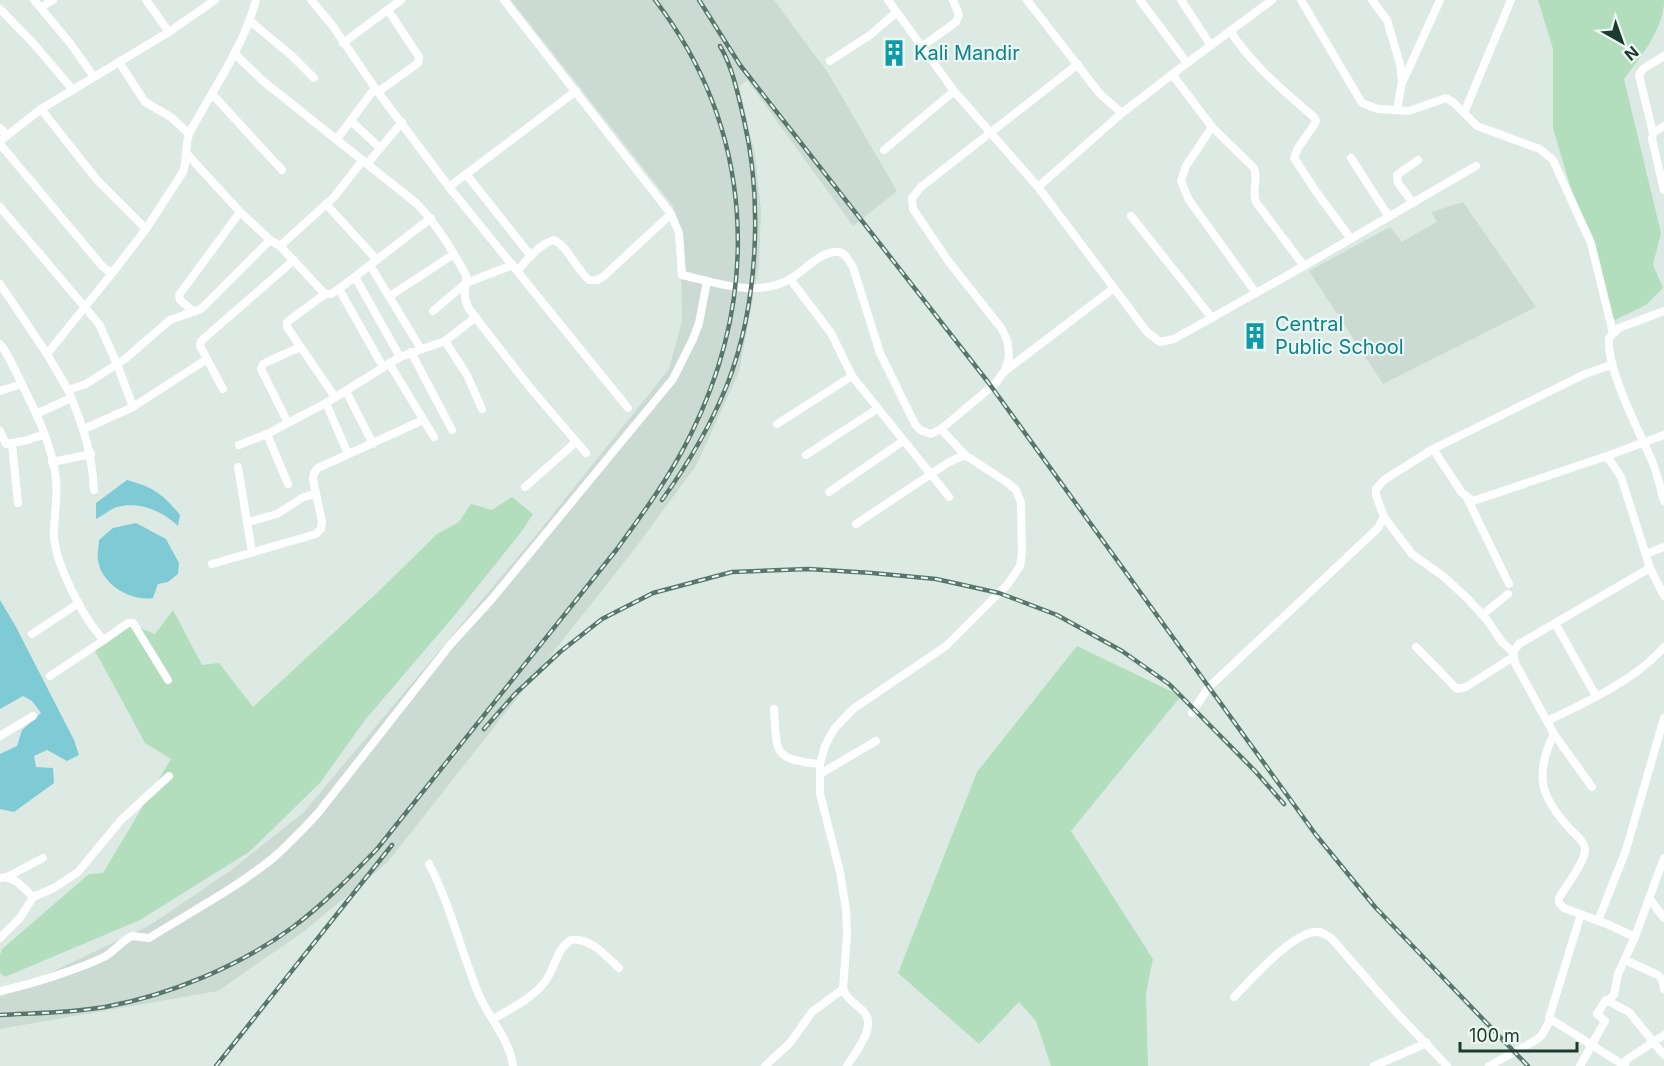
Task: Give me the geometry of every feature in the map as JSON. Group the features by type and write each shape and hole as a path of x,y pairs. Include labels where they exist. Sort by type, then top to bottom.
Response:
{"street":[{"path":"34,0 42,7 94,77"},
{"path":"42,7 53,0"},
{"path":"146,0 169,32"},
{"path":"113,272 102,266 0,143 41,109 169,32 204,3 215,0"},
{"path":"47,354 146,229 183,172 189,134 213,94 250,21 256,0"},
{"path":"311,0 332,25 449,187 628,408"},
{"path":"343,43 401,0"},
{"path":"504,0 671,214 680,232 682,275 750,289 774,286 790,279 823,256 839,252 846,255 853,267 880,353 912,418 920,430 931,434 941,429 992,388 1003,372 1009,357 1008,343 1002,329 949,261 913,209 911,203 914,193 1077,64"},
{"path":"888,0 954,91 1038,187 1147,332 1160,342 1174,339 1212,318 1476,166"},
{"path":"923,46 956,22 959,15 952,0"},
{"path":"1027,0 1100,94 1122,113"},
{"path":"1181,0 1210,44"},
{"path":"1038,187 1122,113 1210,44 1272,0"},
{"path":"1301,0 1362,104 1378,109 1416,110 1446,98 1477,126 1540,149 1553,160 1591,243 1612,333"},
{"path":"1372,0 1382,12 1390,28 1400,64 1402,82"},
{"path":"1397,110 1402,82 1440,0"},
{"path":"1464,113 1511,0"},
{"path":"1144,1 1187,63"},
{"path":"0,9 73,90"},
{"path":"336,139 377,90 418,63 419,57 388,10"},
{"path":"830,62 870,35 897,12"},
{"path":"250,21 314,78"},
{"path":"1230,31 1239,46 1283,91 1314,117 1316,121 1294,158 1351,239"},
{"path":"234,53 263,81 366,162 431,218 466,275 463,296 469,309 532,390 586,453"},
{"path":"1664,56 1643,69 1639,75 1664,190"},
{"path":"119,62 145,102 171,117 189,134"},
{"path":"1172,74 1212,127 1254,168 1256,178 1253,193 1256,202 1304,266"},
{"path":"449,187 576,91"},
{"path":"884,150 954,91"},
{"path":"213,94 282,171"},
{"path":"41,109 97,180 146,229"},
{"path":"351,121 380,148"},
{"path":"280,246 326,204 402,122"},
{"path":"1653,133 1664,126"},
{"path":"1212,127 1181,175 1182,187 1256,293"},
{"path":"0,128 7,135"},
{"path":"187,154 240,212 270,240 280,246 325,294"},
{"path":"1351,158 1389,217"},
{"path":"1413,204 1398,183 1396,176 1418,160"},
{"path":"466,174 531,256"},
{"path":"326,204 374,263 421,349"},
{"path":"0,207 103,331 133,407"},
{"path":"194,312 180,300 179,295 240,212"},
{"path":"434,311 466,283 515,268 554,240 560,243 582,274 589,280 597,280 671,214"},
{"path":"1131,216 1212,318"},
{"path":"335,397 287,327 287,322 325,294 331,294 339,289 431,218"},
{"path":"36,414 117,364 171,320 208,304 270,240"},
{"path":"390,296 454,254"},
{"path":"223,389 200,346 205,335 294,260"},
{"path":"355,277 400,357"},
{"path":"790,279 831,333 852,376 950,497"},
{"path":"0,991 95,961 108,955 132,936 149,938 248,877 295,837 318,813 386,729 417,686 673,379 699,322 707,281"},
{"path":"0,284 47,354 70,394 91,454 94,490"},
{"path":"1003,372 1113,288"},
{"path":"339,289 434,437"},
{"path":"1664,311 1619,328 1608,338 1611,365 1644,443 1664,501"},
{"path":"239,445 267,434 326,403 400,357 445,341 476,317"},
{"path":"445,341 467,375 482,409"},
{"path":"0,345 36,414 52,462 57,492 55,548 65,577 104,640"},
{"path":"288,423 261,369 263,364 300,346"},
{"path":"411,352 452,430"},
{"path":"84,429 133,407 207,359"},
{"path":"1592,788 1554,734 1513,654 1482,615 1454,586 1412,554 1384,517 1376,495 1379,484 1433,449 1575,378 1611,365"},
{"path":"777,424 852,376"},
{"path":"0,392 22,384"},
{"path":"346,391 373,444"},
{"path":"326,403 348,454"},
{"path":"806,455 877,409"},
{"path":"212,564 316,534 321,529 322,522 313,479 318,468 423,420"},
{"path":"847,1066 869,1025 867,1015 846,997 843,989 848,935 840,872 820,795 820,764 825,746 834,729 854,709 946,646 1016,574 1022,553 1019,496 1008,483 964,455 941,429"},
{"path":"0,431 6,444 44,435"},
{"path":"267,434 288,484"},
{"path":"1433,449 1461,493 1473,501 1664,435"},
{"path":"829,492 903,441"},
{"path":"525,487 576,442"},
{"path":"12,444 18,502"},
{"path":"52,462 91,454"},
{"path":"856,524 949,462 964,455"},
{"path":"1604,457 1614,463 1621,477 1650,568 1664,596"},
{"path":"238,467 252,552"},
{"path":"248,522 277,514 302,498 316,493"},
{"path":"1467,498 1509,584"},
{"path":"1192,713 1208,688 1378,528 1384,517"},
{"path":"1646,554 1664,547"},
{"path":"1416,647 1457,690 1466,687 1513,654 1519,644 1650,568"},
{"path":"1482,615 1508,594"},
{"path":"32,634 79,603"},
{"path":"50,676 128,623 133,623 168,680"},
{"path":"1555,623 1596,696"},
{"path":"1547,721 1596,696 1638,670 1663,650"},
{"path":"774,709 777,747 781,754 798,762 820,764"},
{"path":"0,736 33,716"},
{"path":"1598,921 1626,850 1664,718"},
{"path":"1554,734 1545,753 1542,778 1550,802 1561,819 1582,842 1585,850 1583,860 1558,901 1564,908 1635,938"},
{"path":"820,774 876,741"},
{"path":"0,938 20,918 33,897 54,888 78,872 121,820 169,776"},
{"path":"3,877 43,858"},
{"path":"1580,1066 1605,1021 1597,1012 1603,1002 1614,995 1618,974 1635,938 1664,858"},
{"path":"429,864 451,911 480,997 505,1040 513,1066"},
{"path":"3,877 14,879 33,897"},
{"path":"1649,897 1664,918"},
{"path":"1489,1066 1536,1040 1544,1032 1550,1020 1549,1017 1581,914"},
{"path":"1234,997 1282,950 1300,938 1319,932 1332,938 1394,1010 1447,1066"},
{"path":"493,1019 531,995 543,984 561,949 571,940 584,940 619,968"},
{"path":"1625,960 1658,975 1664,989"},
{"path":"765,1066 790,1043 812,1012 843,989"},
{"path":"1608,1000 1629,1012 1664,1055"},
{"path":"1550,1020 1625,1066 1626,1060 1664,1035"},
{"path":"1374,1066 1427,1043"}],"shaded area":[{"path":"511,0 774,0 828,73 897,191 853,226 747,80 739,86 755,154 761,211 759,266 739,372 696,466 633,551 387,863 303,932 218,991 0,1029 0,997 150,925 230,871 303,813 528,545 669,369 682,321 681,266 673,206"},
{"path":"1463,202 1536,307 1383,384 1309,271 1390,227 1402,242 1437,222 1431,212"}],"green space":[{"path":"1538,0 1664,0 1656,32 1624,79 1661,233 1653,265 1663,288 1646,305 1615,320 1608,314 1553,128 1553,49"},
{"path":"512,497 533,514 522,531 454,616 365,720 320,783 249,852 140,920 5,977 0,973 2,949 89,874 103,873 171,759 145,743 94,649 132,625 155,634 173,610 202,665 219,663 253,707 437,534 459,522 471,504 492,510"},
{"path":"1077,646 1181,696 1071,831 1153,959 1146,993 1148,1066 1051,1066 1036,1021 1019,1002 979,1044 898,973 977,772"}],"water":[{"path":"127,480 144,485 163,497 180,515 178,526 158,512 134,505 117,507 96,519 96,503"},
{"path":"136,523 166,539 179,563 178,574 168,582 158,584 153,598 144,599 118,590 100,569 99,540 113,528"},
{"path":"0,600 74,740 79,755 67,761 47,750 34,756 36,767 53,768 54,783 14,812 0,809 0,754 17,746 22,730 41,713 32,701 23,696 0,709"}],"railway":[{"path":"0,1015 92,1009 154,995 227,966 293,927 337,890 377,849 617,549 666,479 691,434 714,379 729,324 737,267 737,211 729,156 712,102 688,50 655,0"},
{"path":"699,0 740,65 988,382 1316,835 1375,907 1528,1066"},
{"path":"662,500 698,445 727,385 745,322 751,288 755,219 750,152 735,82 720,46"},
{"path":"484,729 515,694 560,652 602,619 653,593 732,572 808,569 872,573 936,579 999,593 1057,615 1122,651 1169,684 1255,771 1284,804"},
{"path":"216,1066 392,845"}],"place":[{"name":"Kali Mandir","path":"894,53"},
{"name":"Central Public School","path":"1255,336"}]}
